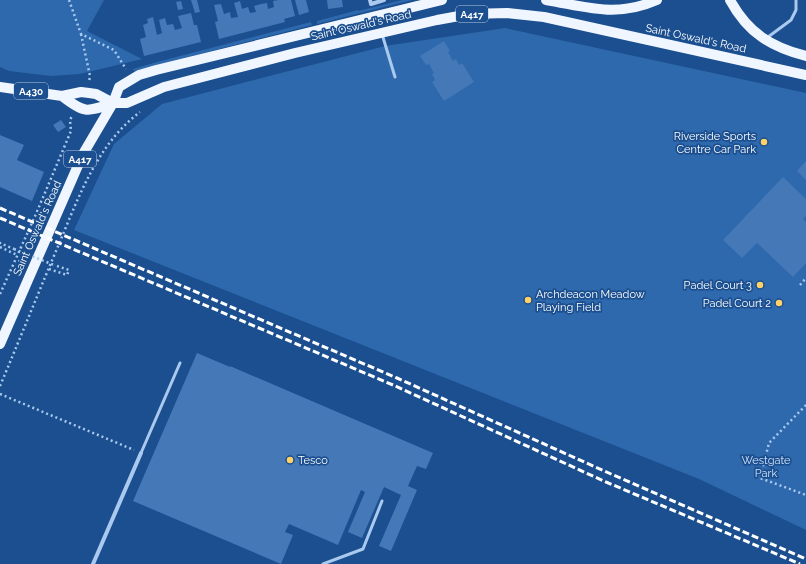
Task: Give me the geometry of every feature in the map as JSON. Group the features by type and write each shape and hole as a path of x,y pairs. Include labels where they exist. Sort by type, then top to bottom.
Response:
{"main road":[{"name":"Saint Oswald's Road","path":"0,344 83,154 114,103 119,87 130,82 139,75 156,70 442,0"},
{"name":"Saint Oswald's Road","path":"546,0 603,10 618,11 633,9 657,0"},
{"path":"730,0 743,20 764,39 777,47 806,56"},
{"name":"Saint Oswald's Road","path":"114,103 127,103 164,86 437,20 463,16 507,13 544,17 806,75"},
{"name":"A430","path":"0,87 62,96 81,92 96,94 114,103"},
{"name":"A430","path":"62,96 77,108"},
{"path":"77,108 93,110 114,103"}],"street":[{"path":"370,0 372,4 384,0"},
{"path":"93,564 141,453"}],"lane":[{"path":"764,39 791,20 796,10 796,0"},
{"path":"382,33 395,77"},
{"path":"141,453 180,363"},
{"path":"322,564 363,549 382,501"}],"path":[{"path":"69,0 81,34 90,76 88,93"},
{"path":"81,34 114,50 126,69 130,82"},
{"path":"0,294 71,131 70,120 77,108"},
{"path":"0,386 48,269 94,166 107,145 132,117 142,110"},
{"path":"0,244 68,270 67,275 48,269"},
{"path":"0,247 17,255"},
{"path":"800,285 806,278"},
{"path":"0,394 141,453"},
{"path":"806,405 769,443 760,478 806,495"}],"green space":[{"path":"0,0 104,0 87,31 142,59 80,74 51,76 9,71 0,67"},
{"path":"402,0 412,0 317,24 317,21"},
{"path":"311,22 312,25 134,71 133,69 157,62"},
{"name":"Archdeacon Meadow Playing Field","path":"505,28 806,93 806,530 699,479 74,230 114,144 162,104 385,46"}],"building":[{"path":"191,0 197,0 200,12 195,13"},
{"path":"291,0 295,16 284,19 285,22 219,39 215,22 218,21 214,5 221,4 224,14 230,12 231,18 238,17 234,3 240,1 242,9 248,7 250,13 256,12 254,6 261,4 267,3 268,9 274,7 273,1"},
{"path":"295,0 306,0 309,12 299,15"},
{"path":"327,0 342,0 343,7 328,9"},
{"path":"181,1 183,9 178,10 176,2"},
{"path":"191,13 194,25 197,25 201,42 144,56 140,39 146,37 143,25 148,23 147,19 153,17 157,35 162,33 159,20 165,18 167,25 173,24 175,30 182,28 178,16"},
{"path":"444,41 450,51 448,52 453,61 456,59 459,65 462,63 474,82 444,101 432,82 435,80 432,74 434,73 429,64 426,65 420,56"},
{"path":"61,120 66,127 58,132 53,125"},
{"path":"0,135 24,145 17,160 44,172 32,201 0,187"},
{"path":"806,161 806,180 797,171"},
{"path":"783,177 806,199 806,216 803,219 806,222 806,263 793,277 757,243 742,258 723,240"},
{"name":"Tesco","path":"197,353 433,453 426,469 417,466 408,486 417,490 391,551 379,546 401,495 384,487 362,538 348,532 365,492 361,490 338,545 289,524 285,532 293,535 281,564 133,501"}],"railway":[{"path":"0,208 397,378 806,559"},
{"path":"0,218 393,385 606,482 800,564"}],"place":[{"name":"Riverside Sports Centre Car Park","path":"764,142"},
{"name":"Padel Court 3","path":"760,285"},
{"name":"Archdeacon Meadow Playing Field","path":"528,300"},
{"name":"Padel Court 2","path":"779,303"},
{"name":"Tesco","path":"290,460"}],"park label":[{"name":"Westgate Park","path":"766,466"}]}
